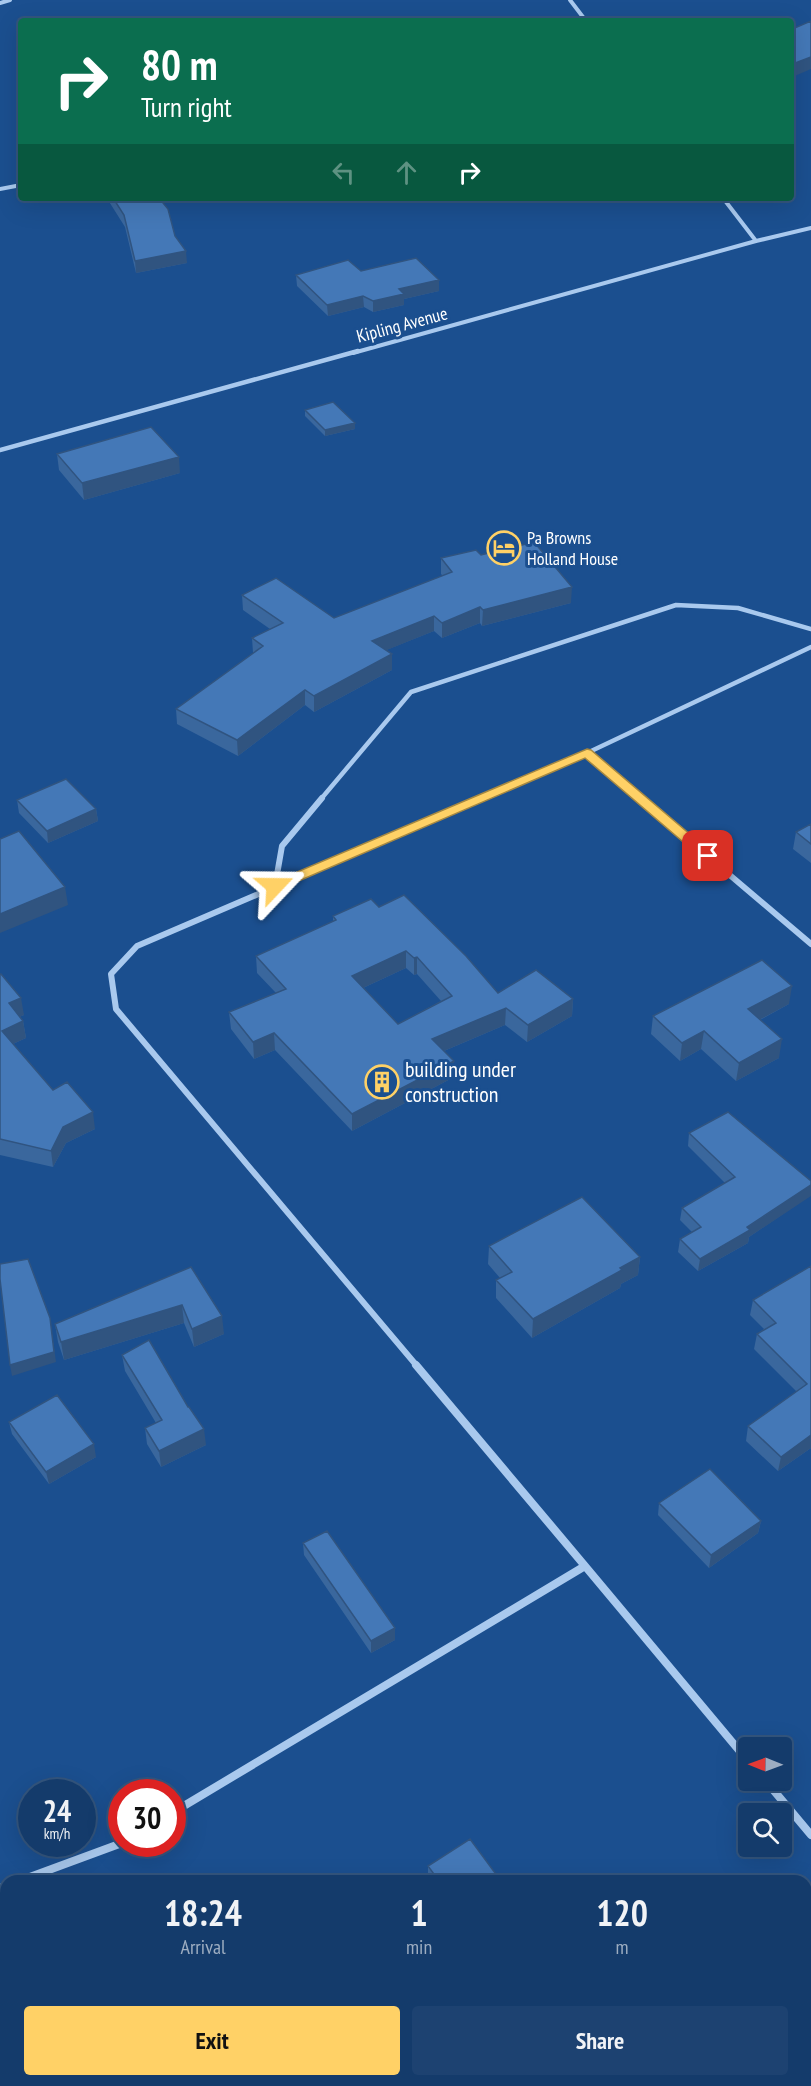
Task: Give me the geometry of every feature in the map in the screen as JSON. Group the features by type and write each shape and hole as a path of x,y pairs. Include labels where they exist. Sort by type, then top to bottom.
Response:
{"street":[{"path":"0,3 10,0"},
{"path":"570,0 584,18"},
{"path":"0,189 18,186"},
{"path":"725,201 756,241"},
{"name":"Kipling Avenue","path":"0,450 756,241 811,228"},
{"path":"275,886 282,846 411,692 676,605 738,608 811,628"},
{"path":"738,1749 116,1009 111,974 137,945 587,753 811,647"},
{"path":"587,753 811,944"},
{"path":"186,1805 585,1566"},
{"path":"774,1791 811,1835"},
{"path":"35,1875 108,1848"}],"building":[{"path":"811,21 811,57 794,63 794,28"},
{"path":"115,201 161,201 168,209 175,236 186,251 135,261 124,215"},
{"path":"416,258 439,280 399,289 404,294 373,301 363,296 327,305 296,275 348,260 361,271"},
{"path":"333,402 355,423 325,430 305,410"},
{"path":"151,427 179,457 82,483 57,454"},
{"path":"534,542 572,587 483,610 480,607 442,623 434,616 372,641 392,654 314,696 305,690 237,740 176,709 263,646 252,638 283,623 242,595 276,578 334,618 452,572 441,558 476,550 481,555"},
{"path":"66,779 96,809 47,831 17,800"},
{"path":"811,824 811,844 796,832"},
{"path":"19,831 65,887 0,914 0,839"},
{"path":"404,895 466,956 498,993 536,970 573,999 528,1025 506,1008 432,1039 454,1061 352,1114 274,1033 253,1042 229,1012 286,989 256,956 336,920 333,916 371,899 379,907","holes":["406,951 414,958 417,957 452,996 398,1024 352,976"]},
{"path":"762,960 792,986 748,1009 782,1039 739,1063 704,1031 682,1043 653,1016"},
{"path":"0,974 21,998 9,1003 23,1021 2,1031 53,1090 67,1082 93,1112 63,1127 51,1151 0,1139"},
{"path":"728,1112 811,1181 811,1185 747,1227 750,1230 700,1259 680,1239 701,1227 682,1208 735,1177 689,1133"},
{"path":"582,1197 640,1257 620,1268 622,1270 533,1319 496,1280 512,1272 489,1246"},
{"path":"28,1259 50,1318 54,1352 10,1365 0,1264"},
{"path":"811,1266 811,1435 781,1457 748,1426 807,1384 757,1334 776,1323 753,1300"},
{"path":"191,1267 222,1316 192,1329 182,1305 61,1342 55,1324"},
{"path":"149,1340 188,1407 204,1429 159,1451 145,1428 162,1420 122,1355"},
{"path":"57,1395 94,1444 46,1472 9,1422"},
{"path":"710,1469 761,1521 711,1555 659,1503"},
{"path":"327,1531 395,1628 371,1641 303,1543"},
{"path":"470,1839 497,1875 435,1875 428,1866"}],"place":[{"name":"Pa Browns Holland House","path":"504,548"},
{"name":"building under construction","path":"382,1082"}],"route":[{"path":"275,886 587,753 708,856"}]}
